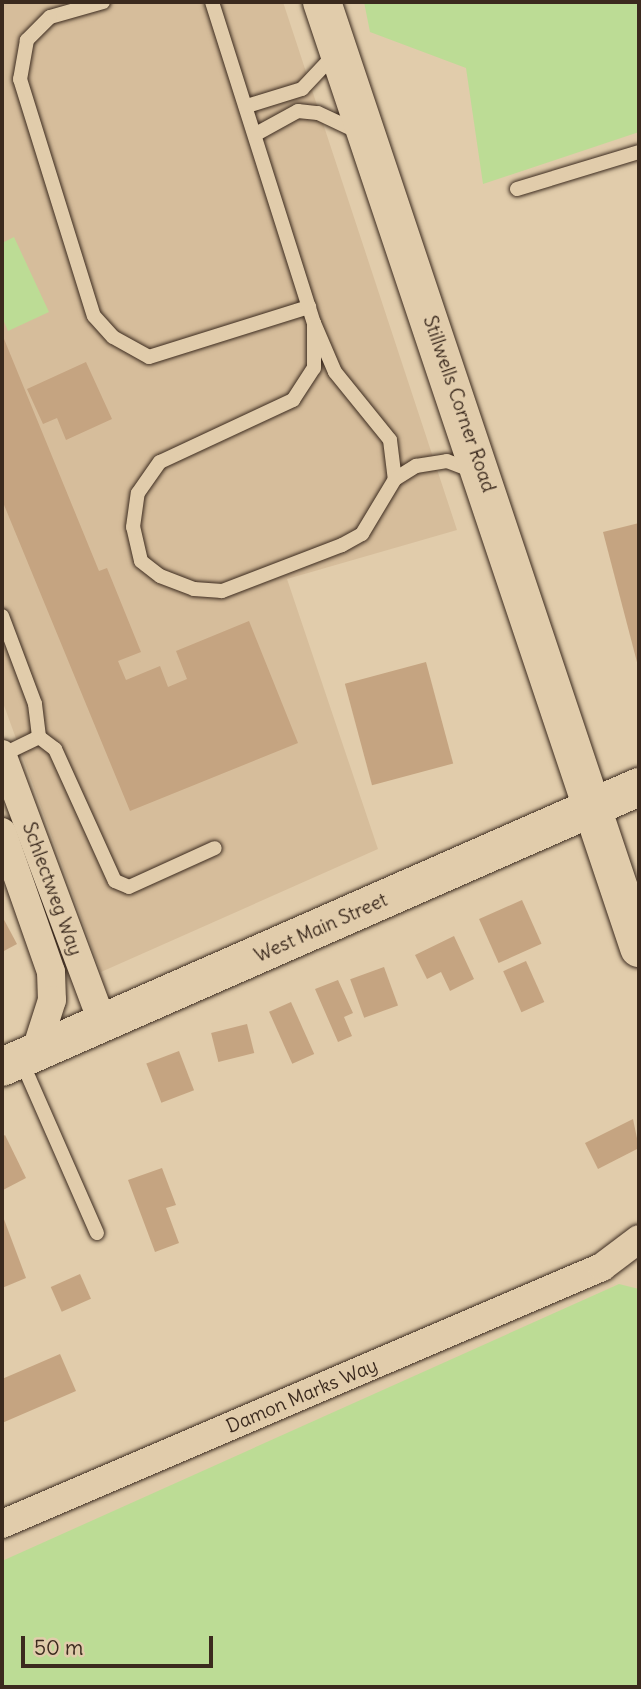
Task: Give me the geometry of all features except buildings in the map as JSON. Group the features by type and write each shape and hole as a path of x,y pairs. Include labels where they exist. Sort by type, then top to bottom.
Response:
{"street":[{"name":"Stillwells Corner Road","path":"322,2 596,807 639,947"},
{"name":"Schlectweg Way","path":"3,761 103,1024"},
{"name":"West Main Street","path":"19,1060 639,788"},
{"name":"Schlectweg Way","path":"2,832 51,972 52,999 19,1060"},
{"name":"Damon Marks Way","path":"2,1524 602,1267 639,1240"},
{"name":"Damon Marks Way","path":"602,1267 639,1261"}],"lane":[{"path":"103,2 50,18 27,40 20,79 94,316 113,338 149,357 309,307"},
{"path":"212,2 314,323 335,372 390,440 395,479"},
{"path":"247,106 302,89 338,51"},
{"path":"256,134 298,111 341,121 366,137"},
{"path":"517,189 639,152"},
{"path":"314,323 314,368 293,400 160,462 138,494 133,527 141,561 160,576 194,589 222,591 362,534 395,479 416,466 447,461 484,475"},
{"path":"2,616 35,705 39,737 55,749 115,881 129,887 215,848"},
{"path":"3,761 39,737"},
{"path":"19,1060 97,1233"}],"shaded area":[{"path":"2,2 283,2 457,530 287,579 378,849 101,972 2,700"}],"green space":[{"path":"364,2 639,2 639,132 483,184 466,68 370,32"},
{"path":"14,237 49,312 8,331 2,317 2,243"},
{"path":"619,1284 639,1289 639,1687 2,1687 2,1561"}]}
